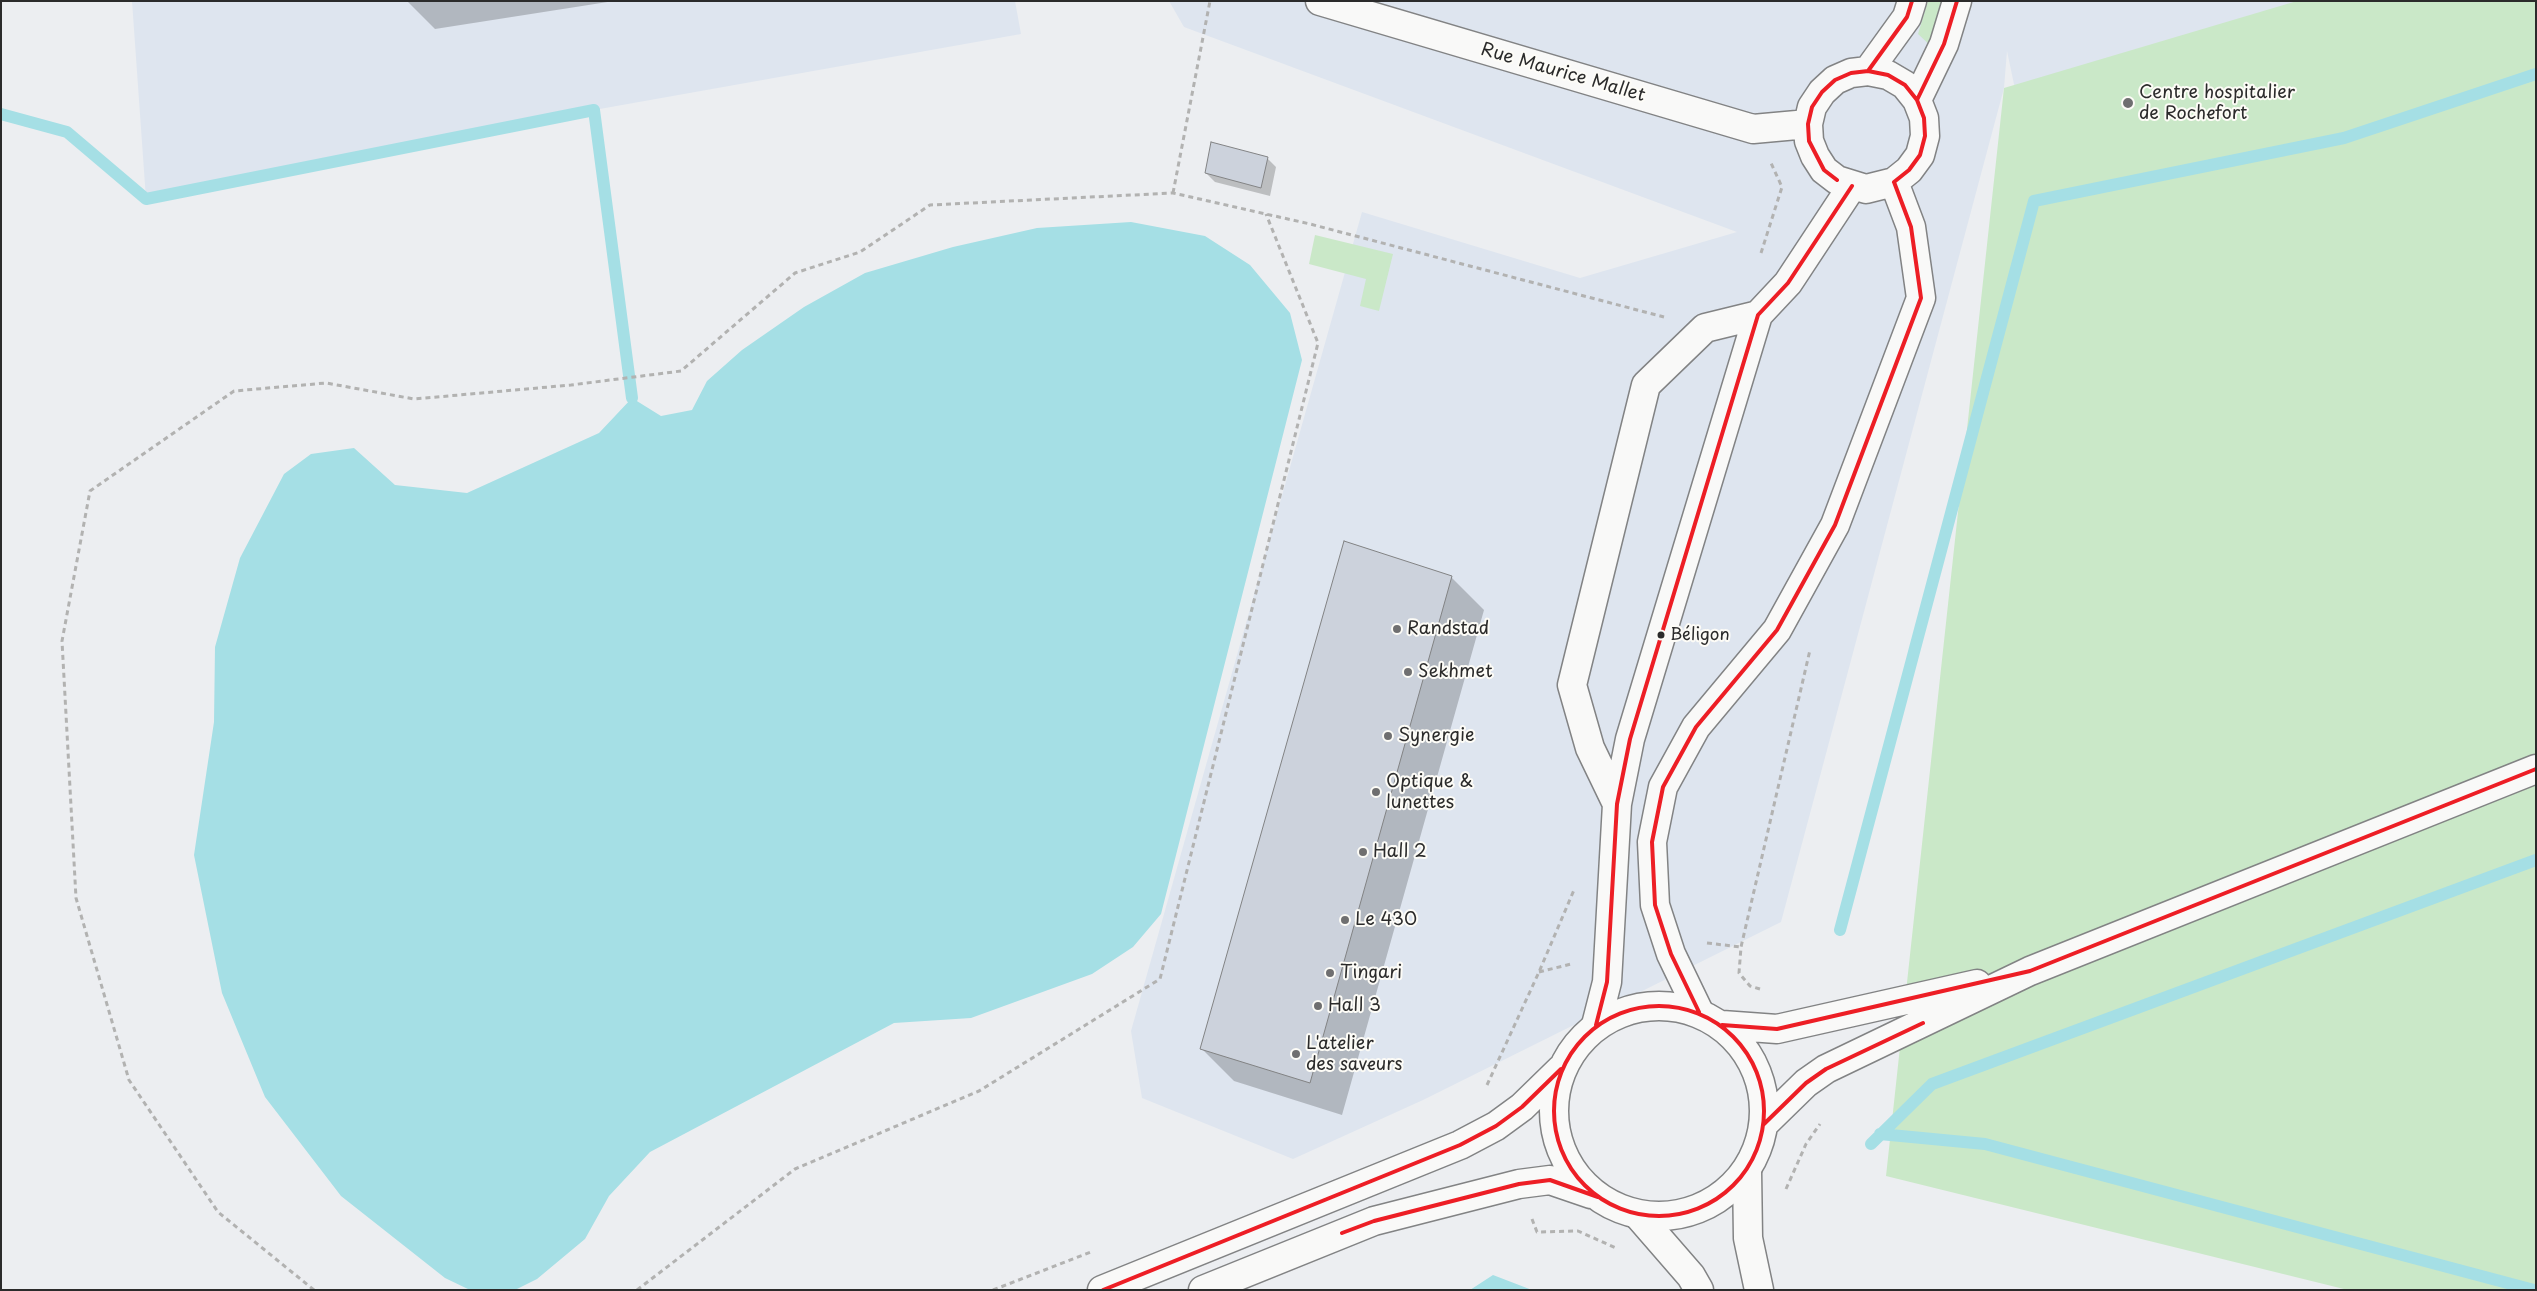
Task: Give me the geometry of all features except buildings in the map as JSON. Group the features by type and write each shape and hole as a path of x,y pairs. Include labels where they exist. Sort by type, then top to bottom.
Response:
{"street":[{"name":"Rue Maurice Mallet","path":"1320,1 1754,129 1808,124"},
{"path":"1868,71 1907,17 1912,1"},
{"path":"1917,100 1944,44 1957,1"},
{"path":"1868,71 1888,75 1905,85 1917,100 1924,118 1925,136 1920,155 1909,170 1894,182 1866,189 1837,180 1824,170 1815,156 1809,141 1808,124 1812,107 1822,92 1835,80 1851,73 1868,71"},
{"path":"1203,1290 1374,1221 1519,1184 1550,1180 1598,1197 1618,1208 1638,1214 1670,1216 1700,1209 1726,1193 1747,1170 1759,1148 1764,1124 1764,1096 1756,1069 1742,1045 1711,1019 1671,954 1655,905 1652,842 1663,787 1696,727 1777,630 1835,525 1920,298 1911,227 1894,182"},
{"path":"1596,1025 1607,982 1617,804 1630,739 1758,315 1788,283 1852,186"},
{"path":"1617,804 1590,748 1572,685 1646,385 1705,328 1758,315"},
{"path":"1764,1124 1806,1083 1826,1069 2030,971 2536,769"},
{"path":"1102,1290 1460,1145 1496,1126 1522,1107 1561,1069 1576,1044 1596,1025 1628,1009 1664,1004 1711,1019 1777,1029 1880,1007 2030,971"},
{"path":"1561,1069 1554,1104 1558,1139 1572,1172 1598,1197"},
{"path":"1747,1170 1748,1238 1760,1290"},
{"path":"1638,1214 1691,1276 1698,1290"}],"path":[{"path":"1173,193 1210,1"},
{"path":"314,1290 218,1212 129,1080 76,898 62,641 90,491 234,391 326,383 414,399 600,382 682,371 794,272 860,252 930,204 1173,193 1266,214 1705,328"},
{"path":"637,1290 795,1169 979,1091 1160,979 1318,344 1266,214"},
{"path":"1769,992 1750,986 1739,973 1741,948 1812,641"},
{"path":"1496,1126 1486,1087 1540,972"},
{"path":"1782,1196 1806,1144 1821,1122"},
{"path":"1519,1184 1537,1232 1578,1231 1621,1250"},
{"path":"993,1290 1093,1251"}],"shaded area":[{"path":"132,1 1015,1 1021,34 594,110 146,199"},
{"path":"1169,1 2536,1 2027,146 2007,51 2004,88 1781,922 1423,1100 1293,1159 1142,1098 1131,1031 1362,212 1580,278 1737,232 1184,27"}],"green space":[{"path":"1928,1 1947,1 1932,47 1918,34"},
{"path":"2297,1 2536,1 2536,1290 2348,1290 1886,1176 2004,88"},
{"path":"1315,235 1393,254 1379,311 1360,306 1366,279 1309,264"}],"water":[{"path":"1131,222 1205,236 1250,265 1290,313 1302,360 1161,914 1133,947 1092,974 971,1018 894,1023 650,1152 609,1196 585,1239 537,1279 515,1290 470,1290 445,1278 341,1196 265,1097 222,993 194,855 214,722 215,647 240,558 284,474 311,454 354,448 395,485 467,493 599,433 632,398 661,416 692,410 707,381 742,350 804,307 865,273 953,247 1037,228"},
{"path":"1493,1275 1532,1290 1470,1290"}],"waterway":[{"path":"1840,930 2034,201 2344,138 2536,74"},
{"path":"1,114 67,132 146,199 594,110 632,398"},
{"path":"1871,1144 1932,1084 2536,860"},
{"path":"1880,1134 1985,1144 2534,1290"}],"transit line":[{"path":"1868,71 1907,17 1912,1"},
{"path":"1917,100 1944,44 1957,1"},
{"path":"1837,180 1824,170 1809,141 1808,124 1812,107 1822,92 1835,80 1851,73 1868,71 1888,75 1905,85 1917,100 1924,118 1925,136 1920,155 1909,170 1894,182"},
{"path":"1699,1012 1671,954 1655,905 1652,842 1663,787 1696,727 1777,630 1835,525 1921,298 1911,227 1894,182"},
{"path":"1596,1025 1607,982 1617,804 1630,739 1758,315 1788,283 1852,186"},
{"path":"1722,1025 1777,1029 2030,971 2536,769"},
{"path":"1649,1006 1669,1006 1690,1010 1709,1018 1726,1030 1740,1044 1752,1061 1760,1080 1764,1111 1760,1142 1752,1161 1740,1178 1726,1192 1709,1204 1690,1212 1669,1216 1649,1216 1628,1212 1609,1204 1592,1192 1578,1178 1566,1161 1558,1142 1554,1121 1554,1101 1558,1080 1566,1061 1578,1044 1592,1030 1609,1018 1628,1010 1649,1006"},
{"path":"1764,1124 1806,1083 1826,1069 1923,1023"},
{"path":"1103,1290 1460,1145 1496,1126 1522,1107 1561,1069"},
{"path":"1342,1233 1374,1221 1519,1184 1550,1180 1598,1197"}],"place":[{"name":"Centre hospitalier de Rochefort","path":"2128,103"},
{"name":"Randstad","path":"1397,629"},
{"name":"Béligon","path":"1661,635"},
{"name":"Sekhmet","path":"1408,672"},
{"name":"Synergie","path":"1388,736"},
{"name":"Optique & lunettes","path":"1376,792"},
{"name":"Hall 2","path":"1363,852"},
{"name":"Le 430","path":"1345,920"},
{"name":"Tingari","path":"1330,973"},
{"name":"Hall 3","path":"1318,1006"},
{"name":"L'atelier des saveurs","path":"1296,1054"}]}
